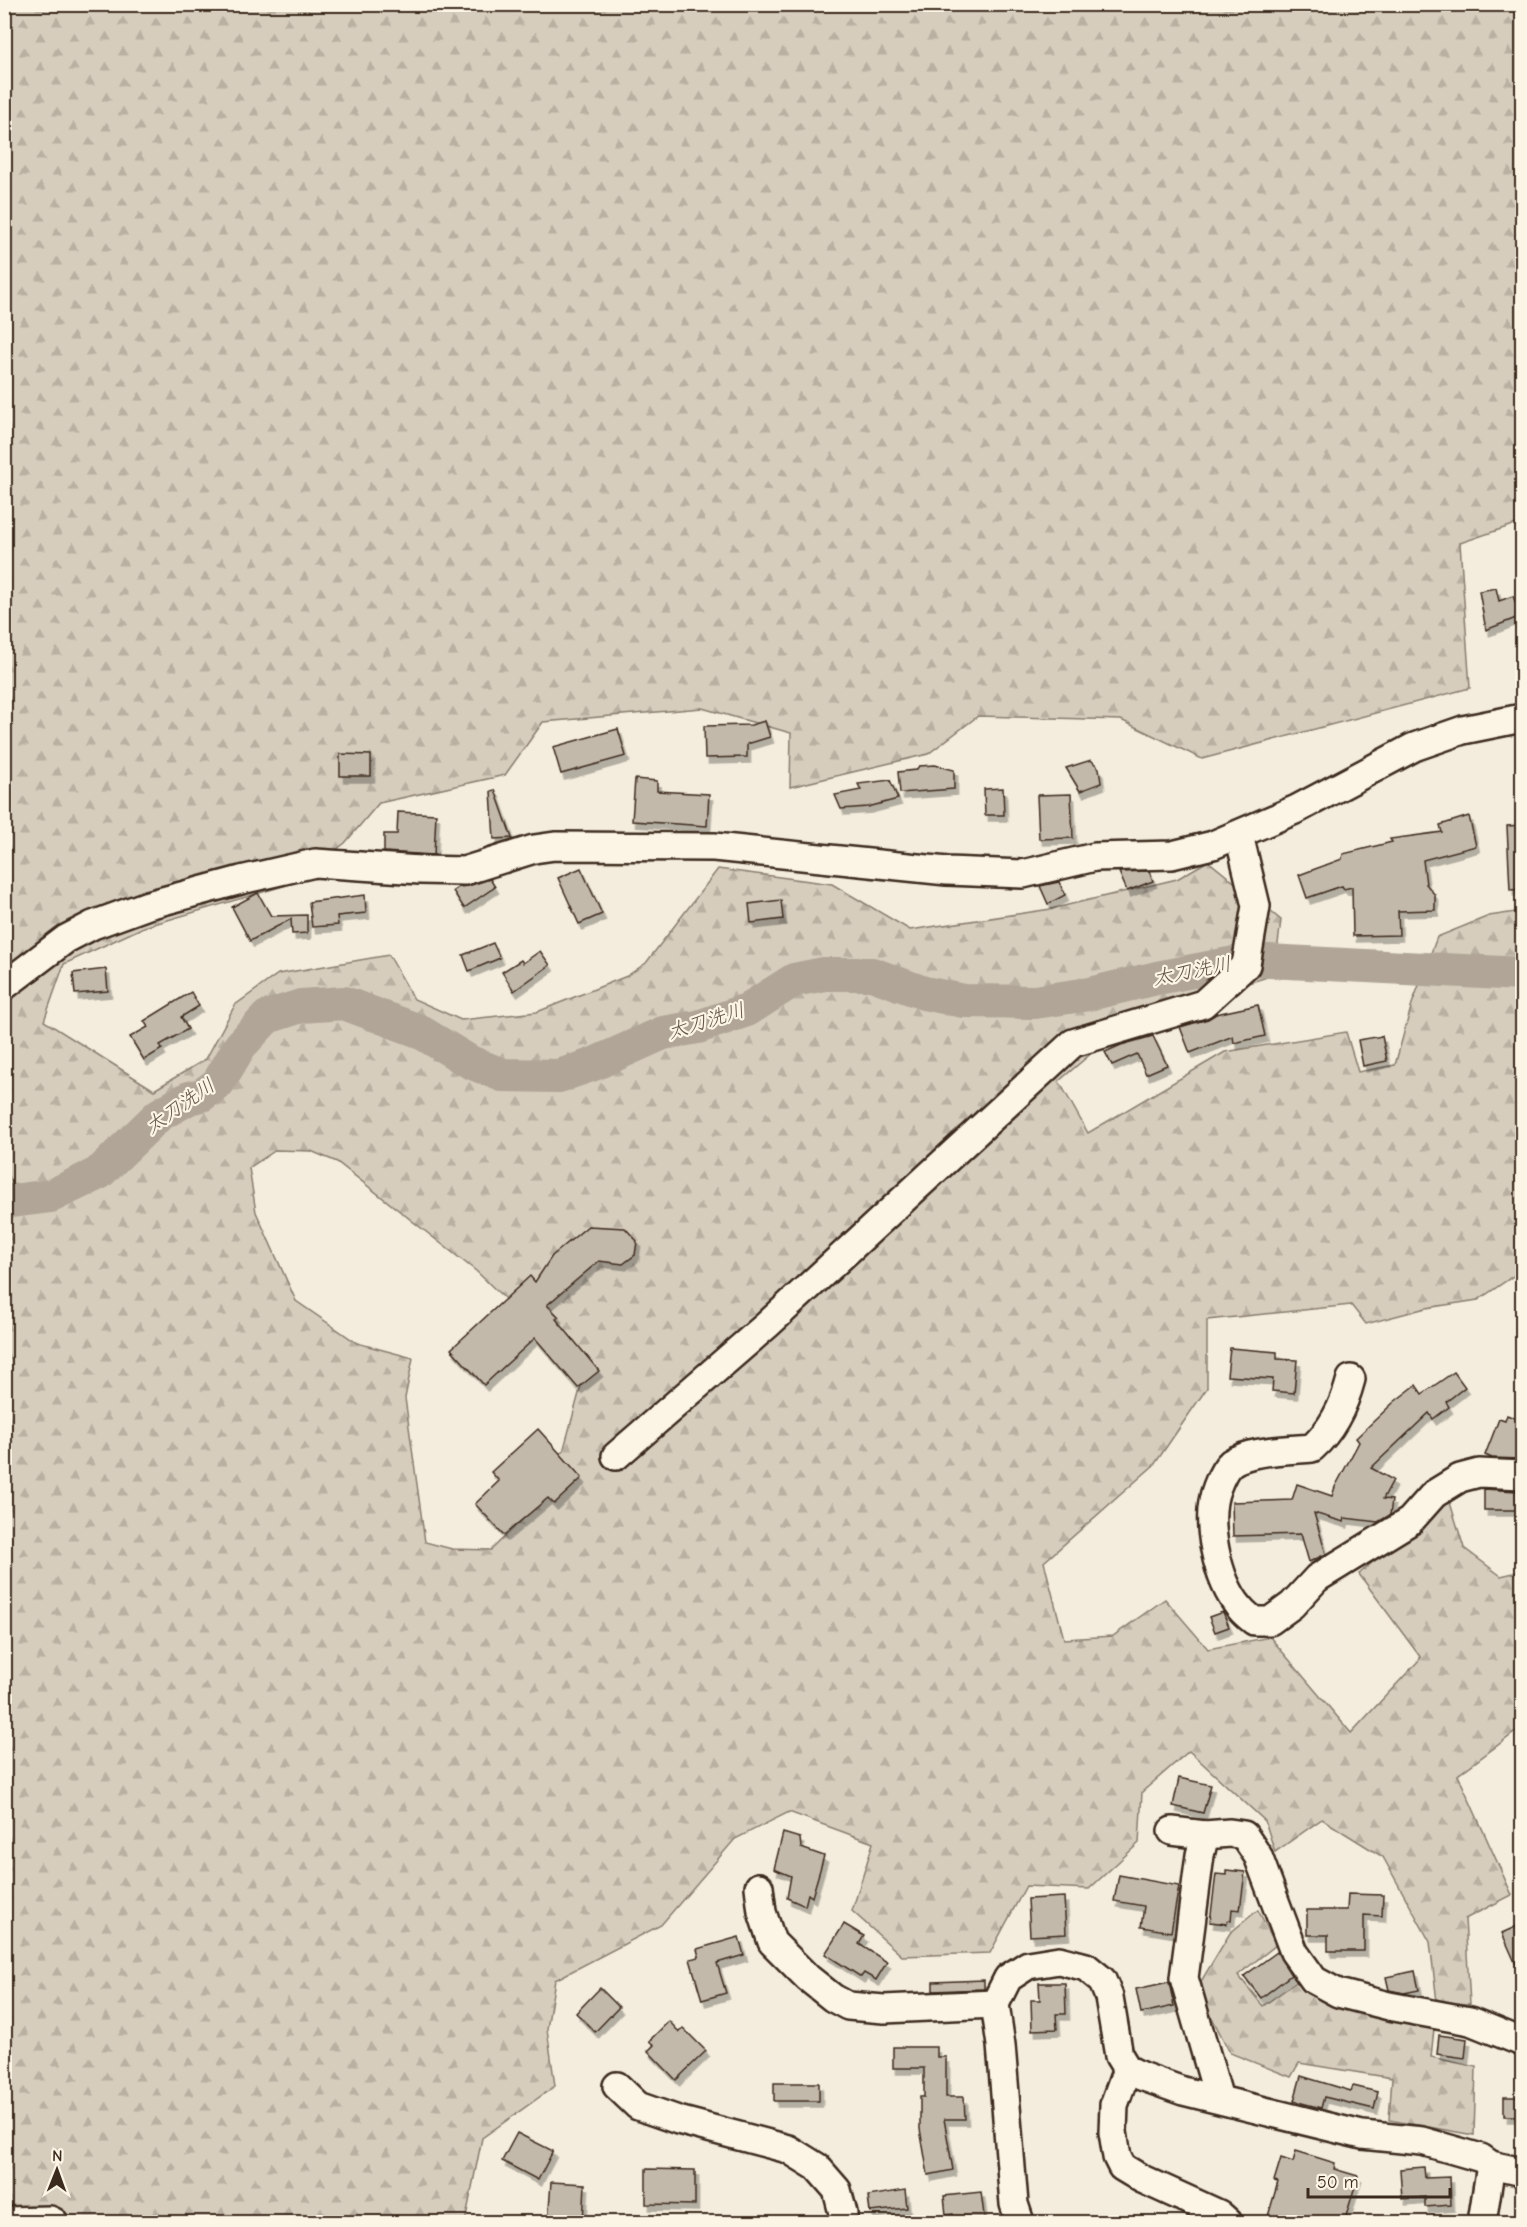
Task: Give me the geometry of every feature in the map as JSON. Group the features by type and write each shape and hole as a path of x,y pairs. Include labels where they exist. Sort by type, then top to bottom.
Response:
{"street":[{"path":"4,986 66,939 93,925 148,905 315,863 464,871 534,849 555,846 714,847 947,871 1023,874 1095,857 1172,855 1213,845 1239,835 1297,809 1414,747 1463,730 1522,718"},
{"path":"616,1456 776,1317 1073,1042 1203,1004 1246,964 1256,906 1239,835"},
{"path":"1351,1379 1346,1399 1336,1420 1312,1448 1275,1450 1254,1455 1231,1463 1222,1474 1215,1493 1211,1518 1214,1550 1239,1608 1254,1621 1270,1621 1292,1605 1317,1578 1410,1521 1434,1494 1460,1478 1479,1473 1522,1475"},
{"path":"1172,1831 1205,1835 1230,1833 1244,1835 1258,1856 1294,1952 1314,1980 1338,1993 1389,2006 1470,2021 1522,2042"},
{"path":"1205,1835 1200,1855 1184,1978 1220,2099"},
{"path":"759,1887 762,1911 772,1942 808,1977 833,1998 848,2006 884,2009 995,2004"},
{"path":"1020,2223 1014,2204 1001,2045 995,2004 1008,1978 1028,1965 1059,1960 1086,1967 1102,1980 1109,1997 1119,2056 1127,2069 1162,2085 1362,2135 1422,2141 1481,2158 1491,2165 1522,2172"},
{"path":"1127,2069 1114,2105 1113,2132 1116,2157 1122,2168 1219,2214 1228,2223"},
{"path":"617,2086 638,2106 678,2120 788,2149 817,2167 837,2190 843,2223"},
{"path":"1482,2223 1491,2165"},
{"path":"4,2221 50,2220 54,2223"}],"green space":[{"path":"5,5 1522,5 1522,522 1460,543 1470,688 1202,759 1121,720 978,716 928,754 790,787 791,733 702,708 543,722 505,775 379,803 345,843 290,884 144,927 64,964 44,1021 154,1090 206,1059 235,1005 278,974 389,955 414,999 461,1020 537,1012 627,976 646,963 718,869 832,884 910,930 1051,909 1177,879 1208,861 1281,920 1274,975 1165,1009 1108,1039 1059,1081 1088,1133 1225,1052 1346,1032 1358,1072 1395,1065 1412,1004 1437,937 1489,916 1522,911 1522,1270 1478,1300 1426,1308 1366,1324 1351,1305 1207,1320 1207,1388 1154,1465 1044,1562 1064,1639 1113,1636 1165,1599 1208,1649 1270,1637 1351,1733 1421,1658 1359,1574 1448,1496 1464,1548 1501,1576 1522,1571 1522,1727 1458,1775 1512,1895 1465,1919 1470,2004 1437,2002 1430,1942 1383,1857 1322,1819 1275,1852 1265,1821 1189,1751 1142,1792 1139,1843 1089,1889 1026,1886 990,1953 902,1956 852,1911 873,1843 789,1812 735,1839 661,1925 555,1980 547,2029 555,2086 482,2138 465,2222 5,2222","holes":["276,1150 311,1151 337,1162 476,1271 521,1314 587,1364 563,1452 529,1461 527,1515 491,1550 452,1549 425,1542 405,1398 413,1358 357,1343 296,1301 256,1212 249,1168"]},
{"path":"1258,1910 1276,1945 1238,1975 1263,2006 1299,1980 1322,1998 1434,2029 1431,2057 1476,2067 1474,2135 1389,2120 1392,2078 1299,2063 1291,2077 1230,2053 1197,1988 1230,1933"}],"building":[{"path":"1496,588 1499,601 1513,596 1521,616 1486,630 1479,591"},
{"path":"765,721 770,737 747,744 747,757 705,758 704,726 751,725"},
{"path":"618,729 626,756 561,774 553,747"},
{"path":"340,754 371,755 371,776 340,776"},
{"path":"1091,760 1099,768 1101,783 1080,791 1066,768"},
{"path":"935,765 954,770 954,789 900,793 898,772 916,770 919,766"},
{"path":"635,779 657,781 657,791 709,794 707,826 632,821"},
{"path":"890,780 898,799 868,807 841,809 835,795 861,790 858,784"},
{"path":"1003,788 1004,815 985,815 984,789"},
{"path":"495,790 512,838 494,839 491,791"},
{"path":"1071,794 1073,838 1039,839 1037,795"},
{"path":"398,812 436,814 434,855 384,852 384,834 397,834"},
{"path":"1469,816 1476,846 1423,860 1426,884 1435,895 1435,910 1398,911 1399,935 1353,936 1352,887 1344,889 1342,886 1307,898 1299,875 1342,859 1343,854 1392,842 1390,839 1442,832 1440,825"},
{"path":"1522,825 1522,889 1510,890 1507,826"},
{"path":"581,868 602,914 579,924 558,878"},
{"path":"1149,871 1153,881 1127,891 1119,872"},
{"path":"490,879 495,887 464,908 453,891 459,887"},
{"path":"1059,882 1065,895 1048,904 1040,886"},
{"path":"258,893 271,916 307,915 307,933 292,934 291,919 250,941 232,907"},
{"path":"365,895 366,913 337,916 338,925 312,927 309,902"},
{"path":"781,900 783,919 751,923 749,904"},
{"path":"493,943 500,958 469,971 463,955"},
{"path":"540,951 550,965 514,991 502,972 521,960 523,963"},
{"path":"106,969 108,991 75,994 73,973"},
{"path":"191,992 199,1006 181,1017 188,1029 160,1045 162,1049 144,1060 130,1037 148,1027 144,1021"},
{"path":"1258,1005 1265,1036 1234,1043 1233,1036 1190,1053 1180,1027 1208,1019 1216,1014"},
{"path":"1153,1036 1167,1065 1146,1074 1137,1054 1112,1065 1105,1052 1121,1045"},
{"path":"1382,1036 1387,1061 1363,1066 1358,1040"},
{"path":"588,1226 625,1228 637,1241 635,1255 623,1264 599,1261 547,1305 559,1317 556,1319 599,1371 578,1388 535,1338 484,1385 451,1349 530,1276 535,1282 552,1256"},
{"path":"1230,1348 1277,1352 1277,1359 1297,1360 1294,1393 1272,1391 1273,1379 1227,1376"},
{"path":"1454,1372 1465,1387 1446,1402 1449,1407 1433,1419 1429,1413 1371,1468 1393,1480 1383,1499 1392,1500 1390,1515 1378,1522 1345,1518 1344,1522 1314,1513 1326,1554 1309,1562 1301,1534 1233,1536 1232,1502 1292,1500 1297,1484 1332,1496 1359,1442 1356,1438 1394,1402 1416,1385 1422,1394"},
{"path":"1507,1415 1522,1421 1522,1459 1492,1458 1485,1455 1499,1419 1505,1421"},
{"path":"538,1429 582,1478 554,1504 548,1498 504,1535 475,1504 499,1481 491,1472"},
{"path":"1484,1489 1517,1491 1517,1510 1484,1510"},
{"path":"1223,1612 1229,1627 1215,1632 1209,1617"},
{"path":"1179,1778 1211,1785 1203,1813 1173,1806"},
{"path":"783,1833 800,1838 801,1848 824,1856 812,1897 808,1894 805,1906 787,1898 791,1876 774,1869"},
{"path":"1226,1870 1245,1872 1240,1910 1232,1909 1231,1920 1228,1920 1227,1924 1210,1922 1216,1874 1226,1875"},
{"path":"1119,1875 1179,1886 1171,1932 1141,1927 1144,1906 1114,1901"},
{"path":"1348,1894 1383,1895 1382,1916 1364,1915 1364,1951 1328,1951 1328,1935 1307,1935 1307,1910 1347,1910"},
{"path":"1064,1897 1066,1934 1030,1936 1028,1899"},
{"path":"844,1924 864,1936 859,1944 887,1962 876,1980 864,1973 861,1977 825,1954"},
{"path":"1522,1924 1522,1978 1502,1933"},
{"path":"739,1937 744,1955 717,1963 726,1993 702,2000 690,1959 699,1957 697,1949"},
{"path":"1277,1952 1291,1975 1261,1998 1244,1976"},
{"path":"1415,1971 1419,1990 1404,1993 1389,1990 1386,1977"},
{"path":"984,1980 984,1989 933,1991 933,1982"},
{"path":"1169,1982 1174,2006 1141,2013 1136,1989"},
{"path":"1039,1983 1065,1983 1066,2014 1056,2014 1057,2029 1032,2030 1031,2000 1040,2000"},
{"path":"600,1988 619,2007 595,2032 576,2013"},
{"path":"669,2021 679,2032 683,2028 706,2051 676,2080 648,2051 654,2045 649,2041"},
{"path":"1439,2035 1467,2039 1465,2058 1437,2054"},
{"path":"893,2047 937,2047 937,2057 946,2057 946,2097 964,2097 965,2119 944,2119 953,2170 928,2175 920,2129 920,2097 924,2097 924,2068 893,2068"},
{"path":"1301,2076 1351,2091 1353,2086 1378,2092 1374,2109 1324,2097 1321,2108 1294,2101"},
{"path":"774,2083 819,2083 819,2101 774,2101"},
{"path":"1504,2097 1522,2097 1522,2116 1504,2116"},
{"path":"517,2133 553,2151 538,2180 502,2161"},
{"path":"1296,2151 1335,2163 1334,2169 1358,2176 1344,2223 1266,2223 1278,2182 1274,2181 1281,2158 1293,2162"},
{"path":"1424,2167 1425,2178 1450,2177 1451,2205 1425,2207 1425,2197 1402,2199 1400,2169"},
{"path":"646,2169 695,2170 695,2205 646,2204"},
{"path":"551,2182 585,2184 583,2223 548,2223"},
{"path":"905,2190 907,2208 870,2212 868,2196"},
{"path":"981,2192 985,2223 954,2223 953,2214 946,2215 944,2196"}],"waterway":[{"name":"太刀洗川","path":"4,1202 51,1196 99,1173 159,1115 189,1098 202,1095 218,1083 240,1046 267,1017 301,1006 344,1003 419,1031 470,1062 502,1075 559,1076 594,1064 663,1033 698,1027 747,1010 794,980 824,974 872,974 924,993 964,1001 1035,1002 1089,994 1250,960 1522,974"}]}
